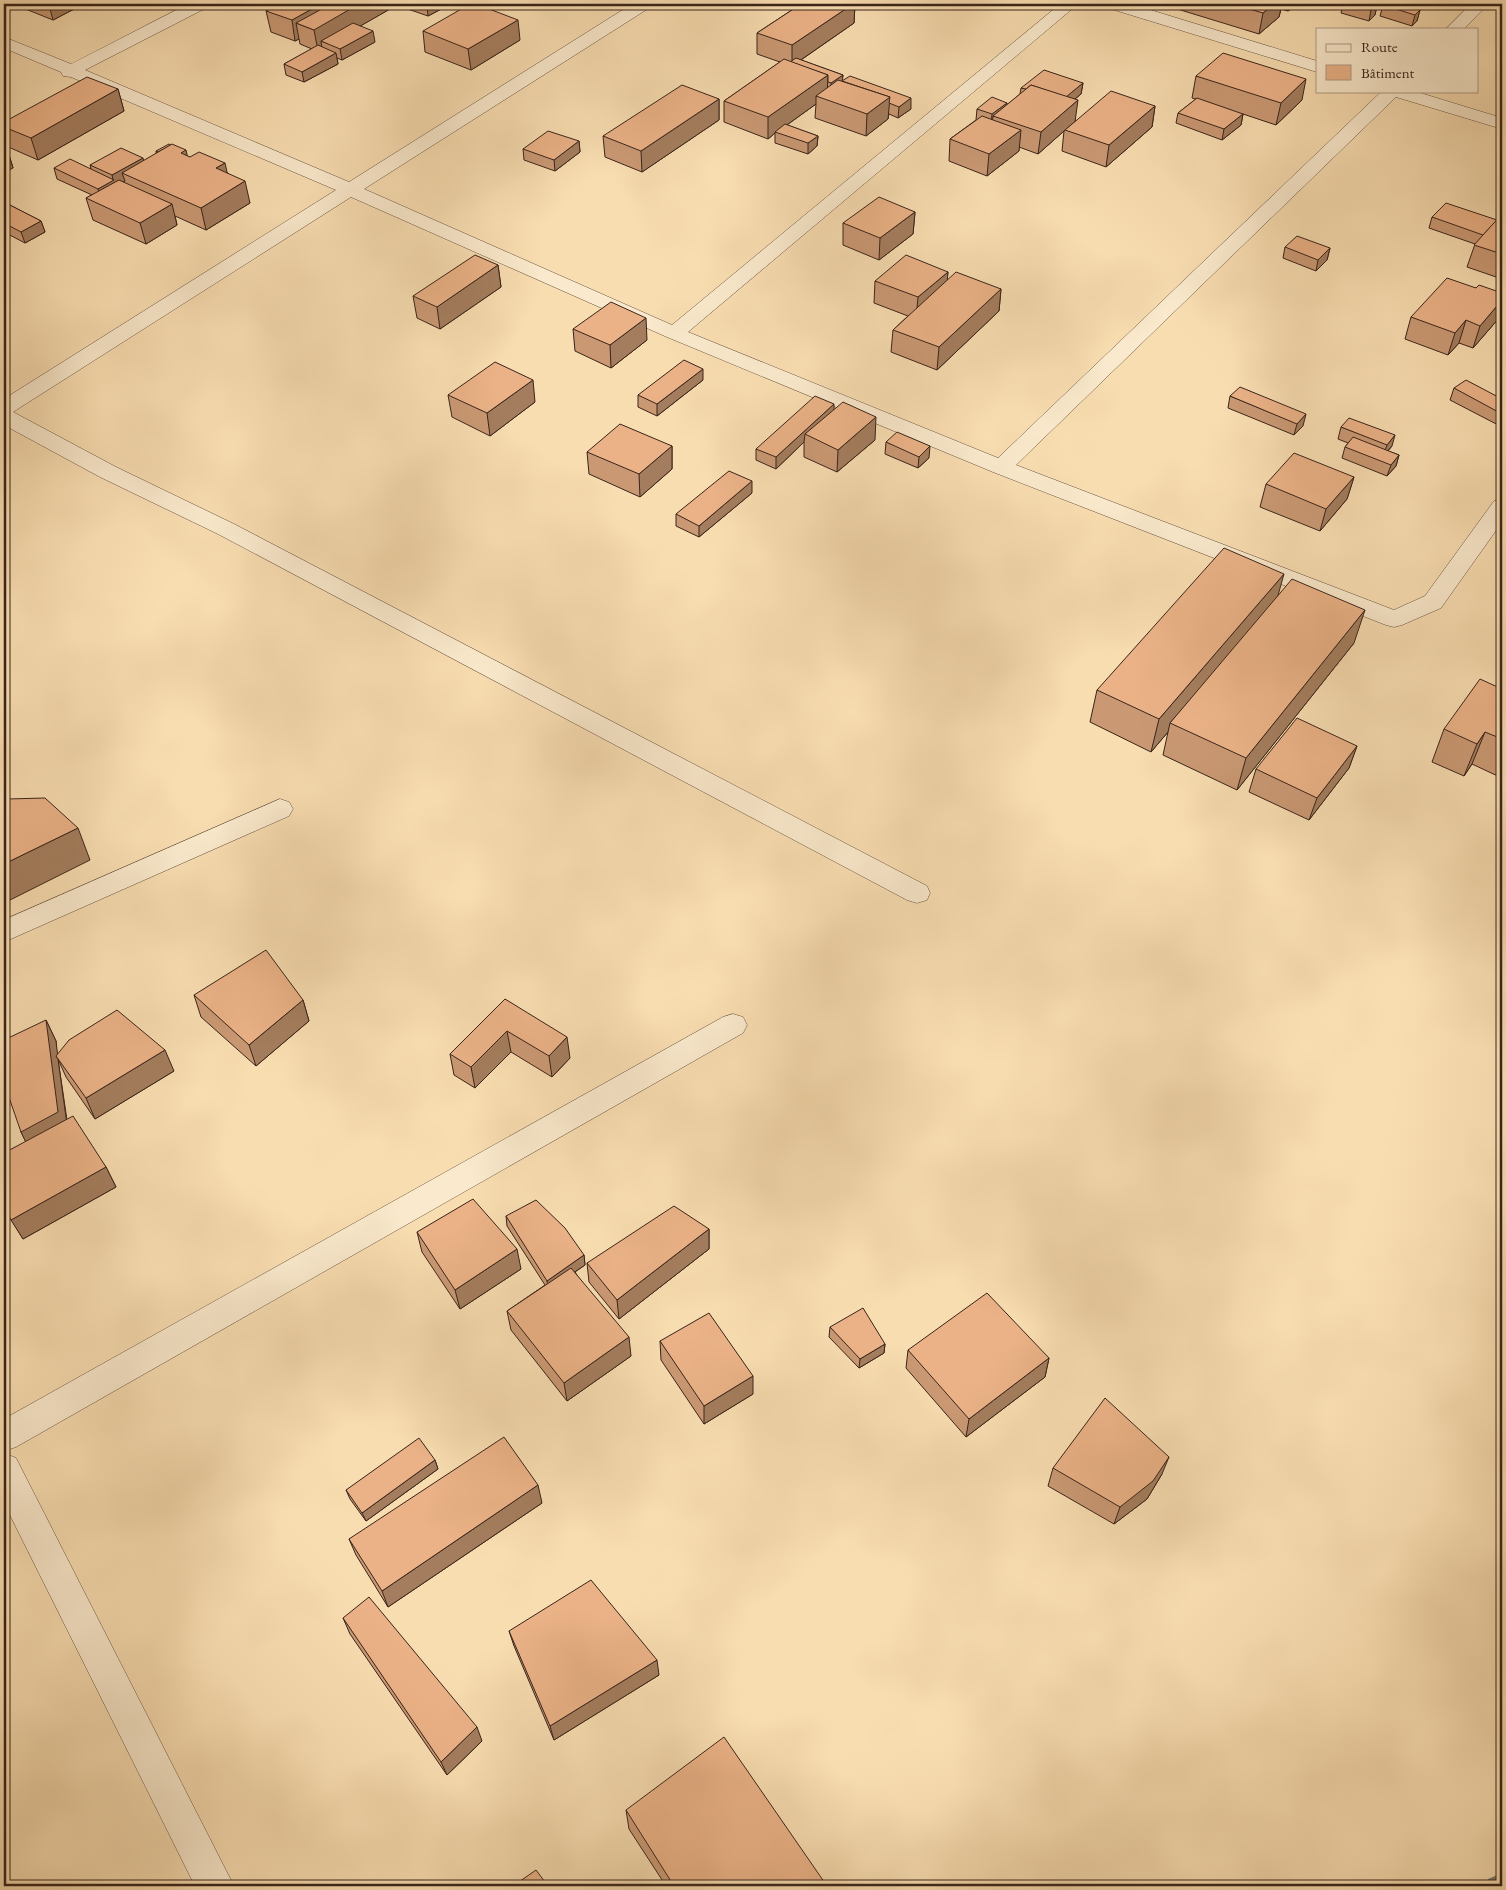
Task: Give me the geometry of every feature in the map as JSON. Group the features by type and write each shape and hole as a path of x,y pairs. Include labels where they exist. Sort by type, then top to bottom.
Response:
{"street":[{"path":"69,72 200,4"},
{"path":"4,408 643,4"},
{"path":"674,333 1070,4"},
{"path":"1114,4 1316,67"},
{"path":"1455,28 1480,4"},
{"path":"4,42 69,72 350,189 674,333 1001,467 1394,619 1433,602 1502,506"},
{"path":"1001,467 1392,92"},
{"path":"1396,92 1502,124"},
{"path":"4,416 108,472 226,529 917,893"},
{"path":"4,932 280,809"},
{"path":"4,1436 733,1025"},
{"path":"4,1469 215,1886"}],"building":[{"path":"37,4 60,4 50,9"},
{"path":"279,4 321,4 292,20 266,11"},
{"path":"331,4 359,4 314,30 296,23"},
{"path":"470,4 476,4 518,20 468,49 423,31"},
{"path":"801,4 853,4 792,45 757,33"},
{"path":"1232,4 1274,4 1263,13"},
{"path":"1349,4 1375,4 1377,5 1371,10"},
{"path":"1384,4 1400,4 1420,10 1415,15"},
{"path":"353,23 373,31 340,49 321,41"},
{"path":"318,45 336,53 302,72 284,64"},
{"path":"1223,53 1306,79 1281,103 1196,76"},
{"path":"796,58 843,75 831,83 828,82 828,75 790,62"},
{"path":"784,59 828,75 768,117 724,101"},
{"path":"1044,70 1083,83 1066,97 1031,85 1026,89 1021,88"},
{"path":"850,76 911,98 899,107 889,103 890,97 842,81"},
{"path":"87,77 118,89 31,138 4,127 4,122"},
{"path":"838,80 890,97 867,114 816,96"},
{"path":"682,85 719,99 641,151 603,136"},
{"path":"1031,85 1078,100 1041,132 993,116"},
{"path":"1111,91 1155,106 1109,145 1065,130"},
{"path":"992,97 1007,103 992,114 977,109"},
{"path":"1197,98 1243,114 1224,129 1178,113"},
{"path":"982,116 1021,130 989,154 950,139"},
{"path":"785,124 818,136 808,143 775,132"},
{"path":"548,131 579,141 554,160 523,149"},
{"path":"169,144 171,145 158,152 156,151"},
{"path":"172,144 186,150 181,153 190,157 199,152 225,163 216,168 245,181 201,208 122,173"},
{"path":"121,148 143,158 112,175 90,165"},
{"path":"70,159 114,180 98,189 54,168"},
{"path":"119,180 172,204 140,223 86,198"},
{"path":"879,197 915,212 880,238 843,223"},
{"path":"4,202 41,221 21,232 4,223"},
{"path":"1446,203 1497,220 1483,235 1432,217"},
{"path":"1502,214 1502,254 1474,245"},
{"path":"1297,236 1330,248 1318,260 1285,247"},
{"path":"475,255 498,265 437,307 413,296"},
{"path":"906,255 948,272 918,297 875,281"},
{"path":"956,272 1001,289 939,347 893,330"},
{"path":"1447,278 1476,288 1479,285 1502,293 1502,300 1480,326 1466,320 1455,333 1411,317"},
{"path":"611,302 646,318 610,345 573,329"},
{"path":"684,360 703,369 657,404 638,395"},
{"path":"495,362 533,380 487,413 448,395"},
{"path":"1466,380 1502,399 1502,414 1454,388"},
{"path":"1240,387 1306,414 1297,424 1230,396"},
{"path":"815,396 834,404 776,457 756,449"},
{"path":"843,402 876,417 838,450 805,434"},
{"path":"1349,418 1395,435 1387,445 1341,427"},
{"path":"620,424 672,446 639,474 587,452"},
{"path":"897,432 930,446 919,457 886,442"},
{"path":"1353,437 1399,455 1391,465 1345,447"},
{"path":"1294,453 1354,477 1326,509 1266,484"},
{"path":"729,471 752,481 699,526 676,514"},
{"path":"1224,548 1284,574 1159,719 1097,690"},
{"path":"1292,579 1365,610 1246,758 1170,723"},
{"path":"1480,679 1502,689 1502,739 1485,732 1477,744 1444,729"},
{"path":"1297,718 1357,746 1317,798 1256,769"},
{"path":"4,793 7,799 45,798 78,828 4,864"},
{"path":"266,950 303,1000 249,1045 194,995"},
{"path":"505,999 567,1037 549,1056 507,1031 471,1067 450,1054"},
{"path":"117,1010 165,1050 86,1098 56,1056 69,1040"},
{"path":"46,1020 58,1112 21,1132 4,1083 4,1040"},
{"path":"73,1116 106,1167 11,1220 4,1207 4,1153"},
{"path":"473,1199 517,1249 455,1290 417,1232"},
{"path":"536,1200 565,1228 584,1255 547,1281 506,1216"},
{"path":"674,1206 709,1229 617,1300 587,1263"},
{"path":"571,1268 629,1337 564,1383 507,1311"},
{"path":"987,1293 1049,1358 969,1419 908,1350"},
{"path":"863,1308 885,1344 860,1359 830,1327"},
{"path":"709,1313 753,1376 704,1406 660,1341"},
{"path":"1105,1398 1169,1457 1153,1481 1120,1507 1053,1468"},
{"path":"504,1437 538,1485 382,1591 349,1539"},
{"path":"419,1438 435,1460 362,1513 346,1490"},
{"path":"591,1580 657,1660 550,1726 509,1631"},
{"path":"369,1597 477,1727 441,1762 343,1618"},
{"path":"724,1737 827,1886 674,1886 626,1810"},
{"path":"536,1870 548,1886 513,1886"}],"waterway":[{"path":"1495,1886 1502,1882"}]}
